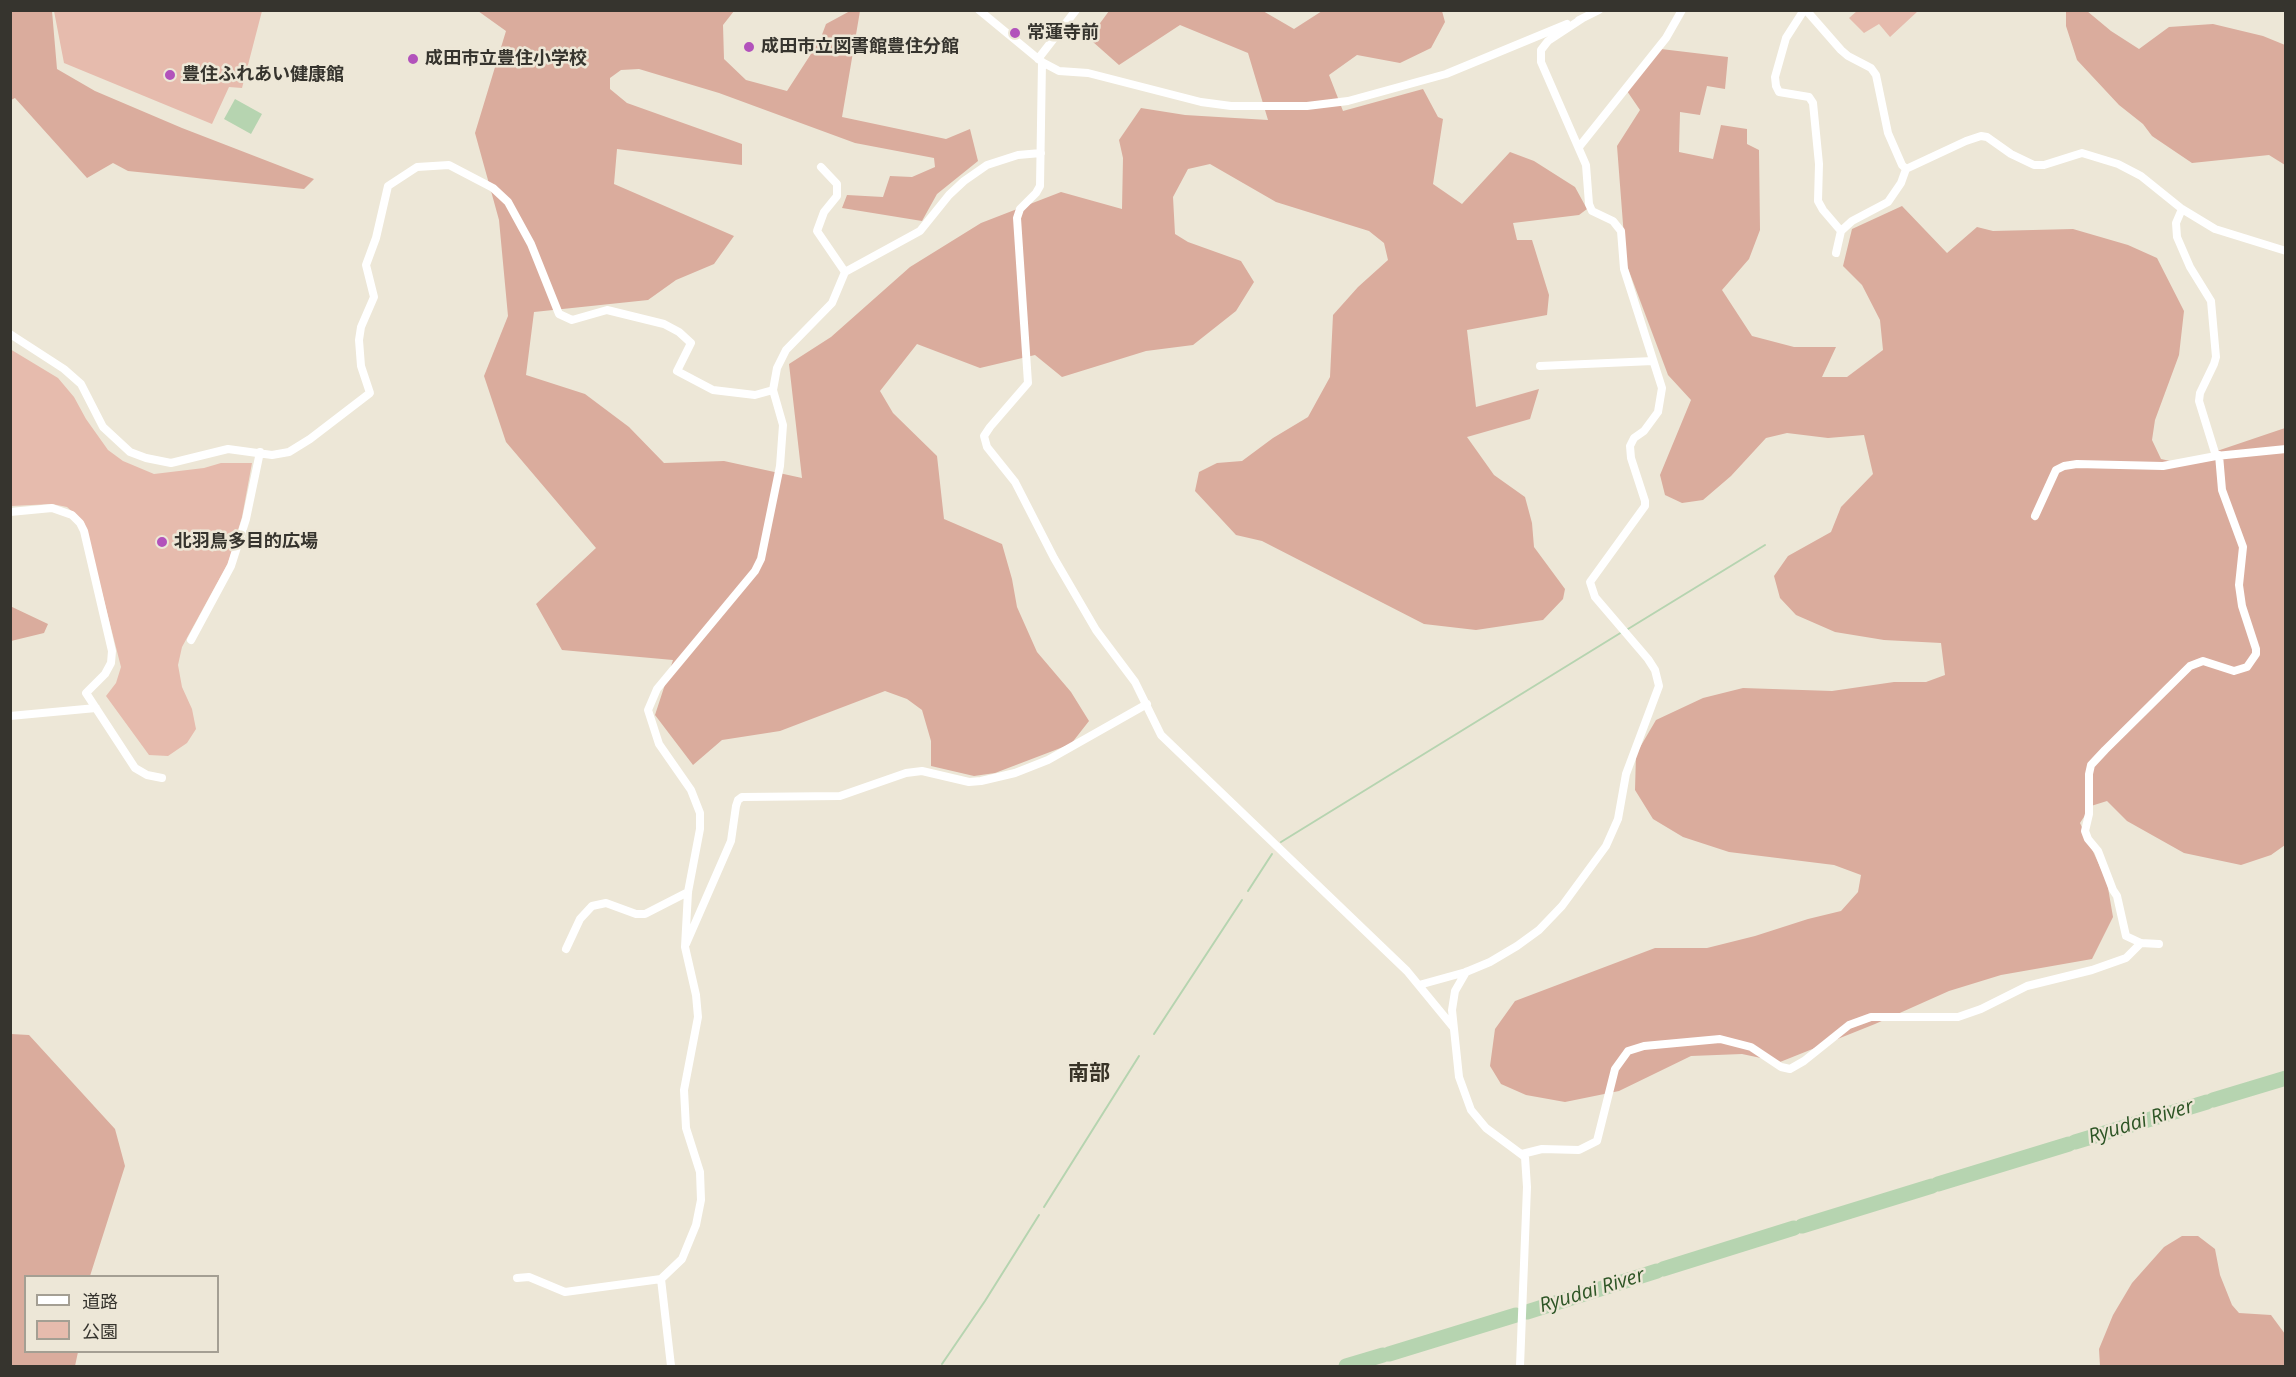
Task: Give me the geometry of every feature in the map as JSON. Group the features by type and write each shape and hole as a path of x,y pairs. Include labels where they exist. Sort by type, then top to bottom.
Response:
{"street":[{"path":"979,10 1040,61 1059,71 1088,73 1201,102 1231,106 1307,106 1348,101 1446,74 1599,10"},
{"path":"1076,10 1040,61 1040,186 1020,209 1017,218 1028,383 990,426 984,436 987,447 1015,482 1054,558 1096,630 1135,682 1161,735 1330,896 1419,985 1453,1027"},
{"path":"1579,147 1666,38 1682,10"},
{"path":"1842,231 1818,201 1819,164 1813,103 1809,97 1779,92 1776,86 1776,77 1786,38 1805,10 1841,50 1871,68 1876,75 1888,133 1906,169"},
{"path":"1419,985 1466,972 1517,946 1539,930 1562,906 1606,846 1618,819 1626,774 1659,686 1655,670 1648,659 1595,597 1590,582 1645,506 1631,459 1630,446 1634,438 1644,431 1658,412 1662,400 1662,388 1624,268 1622,231 1613,221 1592,210 1588,204 1586,165 1541,62 1541,50 1548,41 1583,18"},
{"path":"1836,253 1842,231 1852,221 1888,202 1901,183 1906,169 1966,141 1987,137 2011,154 2034,165 2044,165 2082,153 2118,165 2141,176 2182,209 2224,233 2285,251"},
{"path":"517,1278 529,1278 565,1292 661,1280 682,1259 696,1225 701,1200 700,1172 684,1120 684,1090 698,1017 696,995 685,947 688,892 700,829 700,813 691,790 659,744 648,710 657,689 755,571 761,559 780,466 783,425 773,390 777,368 786,350 832,303 846,272 920,231 949,195 987,165 1018,155 1041,153"},
{"path":"10,334 64,369 81,384 103,427 130,452 171,463 228,449 272,455 290,452 370,393 359,354 361,327 374,297 366,264 376,238 388,186 417,167 449,165 493,188 508,202 531,244 559,314 572,320 608,310 664,324 679,332 691,343 677,371 713,390 755,395 773,390"},
{"path":"821,167 837,184 837,196 824,212 817,231 846,272"},
{"path":"2159,944 2141,943 2126,936 2117,896 2098,851 2088,839 2085,831 2089,814 2091,765 2190,666 2203,661 2234,671 2247,667 2256,654 2241,606 2243,547 2222,490 2217,455 2199,401 2200,393 2216,357 2211,301 2190,267 2177,237 2176,222 2182,209"},
{"path":"1540,366 1653,361"},
{"path":"2035,516 2056,470 2064,466 2077,464 2163,466 2217,455 2286,449"},
{"path":"191,639 231,566 246,519 260,452"},
{"path":"10,512 52,508 62,510 72,515 84,531 112,651 111,663 105,674 86,693 135,768 147,775 162,778"},
{"path":"685,947 731,841 736,806 742,797 840,796 906,773 922,771 969,782 981,781 1015,773 1048,760 1147,704"},
{"path":"10,716 96,708"},
{"path":"566,949 580,919 592,906 606,903 636,914 645,914 688,892"},
{"path":"1522,1154 1553,1148 1579,1150 1597,1141 1612,1078 1622,1056 1628,1051 1664,1044 1720,1039 1751,1047 1781,1067 1790,1069 1804,1061 1849,1025 1871,1017 1958,1017 1981,1009 2027,986 2092,970 2126,958 2141,943"},
{"path":"1466,972 1455,991 1452,1010 1459,1077 1471,1110 1486,1128 1525,1157 1527,1187 1520,1366"},
{"path":"661,1280 672,1366"}],"green space":[{"name":"豊住ふれあい健康館","path":"54,10 262,11 242,88 229,87 212,124 64,63"},
{"path":"1857,11 1918,11 1890,37 1879,24 1864,33 1849,18"},
{"name":"北羽鳥多目的広場","path":"10,349 58,378 74,397 108,450 123,461 154,474 204,468 221,463 252,463 242,517 228,563 182,647 178,665 182,687 192,709 196,729 187,743 168,756 149,755 106,696 116,683 121,667 84,522 67,507 52,504 11,506"}],"shaded area":[{"path":"10,11 52,11 57,69 95,91 182,128 314,179 304,189 128,171 113,163 87,178 15,98 11,100"},
{"path":"478,11 734,11 723,25 724,59 746,80 787,91 820,40 826,24 850,11 860,11 842,117 946,139 970,129 978,161 937,194 922,221 842,208 847,195 883,197 890,176 912,177 935,167 934,158 855,143 719,93 639,69 621,70 610,78 610,89 627,103 742,144 742,165 617,149 614,184 734,236 714,264 676,280 648,300 534,312 526,375 585,394 629,427 664,463 724,461 802,478 789,364 831,337 910,267 981,223 1061,192 1122,209 1123,158 1119,140 1141,108 1185,115 1268,120 1248,53 1180,25 1119,65 1093,42 1092,34 1109,11 1263,11 1294,29 1322,11 1442,11 1445,22 1431,48 1400,63 1357,55 1329,75 1343,111 1423,89 1438,117 1443,119 1433,184 1462,204 1510,152 1534,161 1575,187 1587,209 1579,215 1513,223 1517,240 1532,240 1549,295 1547,315 1467,330 1476,407 1539,389 1530,419 1467,437 1494,475 1525,497 1532,523 1534,547 1565,589 1563,599 1543,620 1476,630 1424,624 1262,541 1236,535 1195,491 1199,472 1217,463 1242,461 1273,438 1308,417 1330,377 1333,315 1358,287 1388,260 1384,243 1369,231 1276,202 1210,164 1188,169 1173,197 1175,234 1188,242 1241,261 1254,282 1236,311 1193,345 1146,351 1062,377 1035,355 980,368 917,344 880,391 893,413 937,456 944,519 1002,544 1017,607 1037,652 1071,692 1089,721 1071,744 995,773 974,776 931,766 931,741 922,710 907,699 885,691 780,731 722,740 693,765 655,715 673,660 562,650 536,604 596,548 506,442 484,376 508,316 499,220 475,133 506,31"},
{"path":"2066,11 2087,11 2111,31 2139,49 2169,27 2213,24 2263,36 2285,45 2285,165 2269,155 2192,163 2152,136 2143,124 2119,105 2077,60 2066,26"},
{"path":"1661,49 1728,57 1725,89 1707,86 1700,115 1680,112 1679,152 1713,159 1721,125 1747,129 1747,144 1759,150 1760,230 1749,259 1722,290 1752,336 1794,347 1836,347 1822,377 1847,377 1883,350 1880,320 1862,285 1843,266 1852,229 1902,206 1947,253 1977,227 1993,231 2073,229 2128,245 2157,258 2184,311 2179,355 2155,420 2152,440 2161,459 2188,465 2217,451 2285,428 2285,845 2271,855 2241,865 2184,853 2127,821 2107,801 2091,806 2080,823 2107,882 2113,917 2092,959 2001,975 1949,991 1780,1062 1742,1054 1691,1056 1619,1091 1565,1102 1526,1095 1501,1084 1490,1066 1495,1029 1515,1001 1655,948 1707,948 1841,911 1858,892 1861,875 1834,865 1729,852 1683,837 1653,819 1635,790 1636,754 1656,720 1703,698 1743,688 1832,691 1894,682 1926,682 1945,675 1941,643 1884,640 1835,632 1796,615 1780,598 1774,576 1788,556 1831,532 1841,507 1873,474 1864,435 1828,438 1787,433 1766,438 1731,476 1703,500 1682,503 1665,495 1660,475 1691,400 1668,375 1626,263 1617,146 1640,110 1627,91"},
{"path":"235,99 262,114 251,134 224,119"},
{"path":"10,606 48,624 44,633 11,641"},
{"path":"11,1034 29,1035 115,1129 125,1166 90,1275 24,1275 24,1353 78,1353 75,1366 11,1366"},
{"path":"2182,1236 2198,1236 2215,1249 2220,1275 2232,1305 2239,1313 2271,1315 2285,1334 2285,1366 2100,1366 2099,1349 2113,1315 2132,1283 2164,1247"}],"waterway":[{"path":"1628,629 1765,545"},
{"path":"1281,842 1622,632"},
{"path":"1248,891 1272,854"},
{"path":"1154,1034 1242,900"},
{"path":"1044,1207 1139,1056"},
{"name":"Ryudai River","path":"2213,1100 2286,1078"},
{"name":"Ryudai River","path":"2075,1142 2207,1102"},
{"name":"Ryudai River","path":"1938,1184 2069,1144"},
{"name":"Ryudai River","path":"1802,1226 1932,1186"},
{"path":"942,1364 1039,1215"},
{"name":"Ryudai River","path":"1663,1269 1794,1228"},
{"name":"Ryudai River","path":"1527,1312 1657,1271"},
{"name":"Ryudai River","path":"1389,1354 1516,1315"},
{"name":"Ryudai River","path":"1346,1366 1383,1355"}],"place":[{"name":"常蓮寺前","path":"1015,33"},
{"name":"成田市立図書館豊住分館","path":"749,47"},
{"name":"成田市立豊住小学校","path":"413,59"},
{"name":"豊住ふれあい健康館","path":"170,75"},
{"name":"北羽鳥多目的広場","path":"162,542"}],"district":[{"name":"南部","path":"1089,1074"}]}
